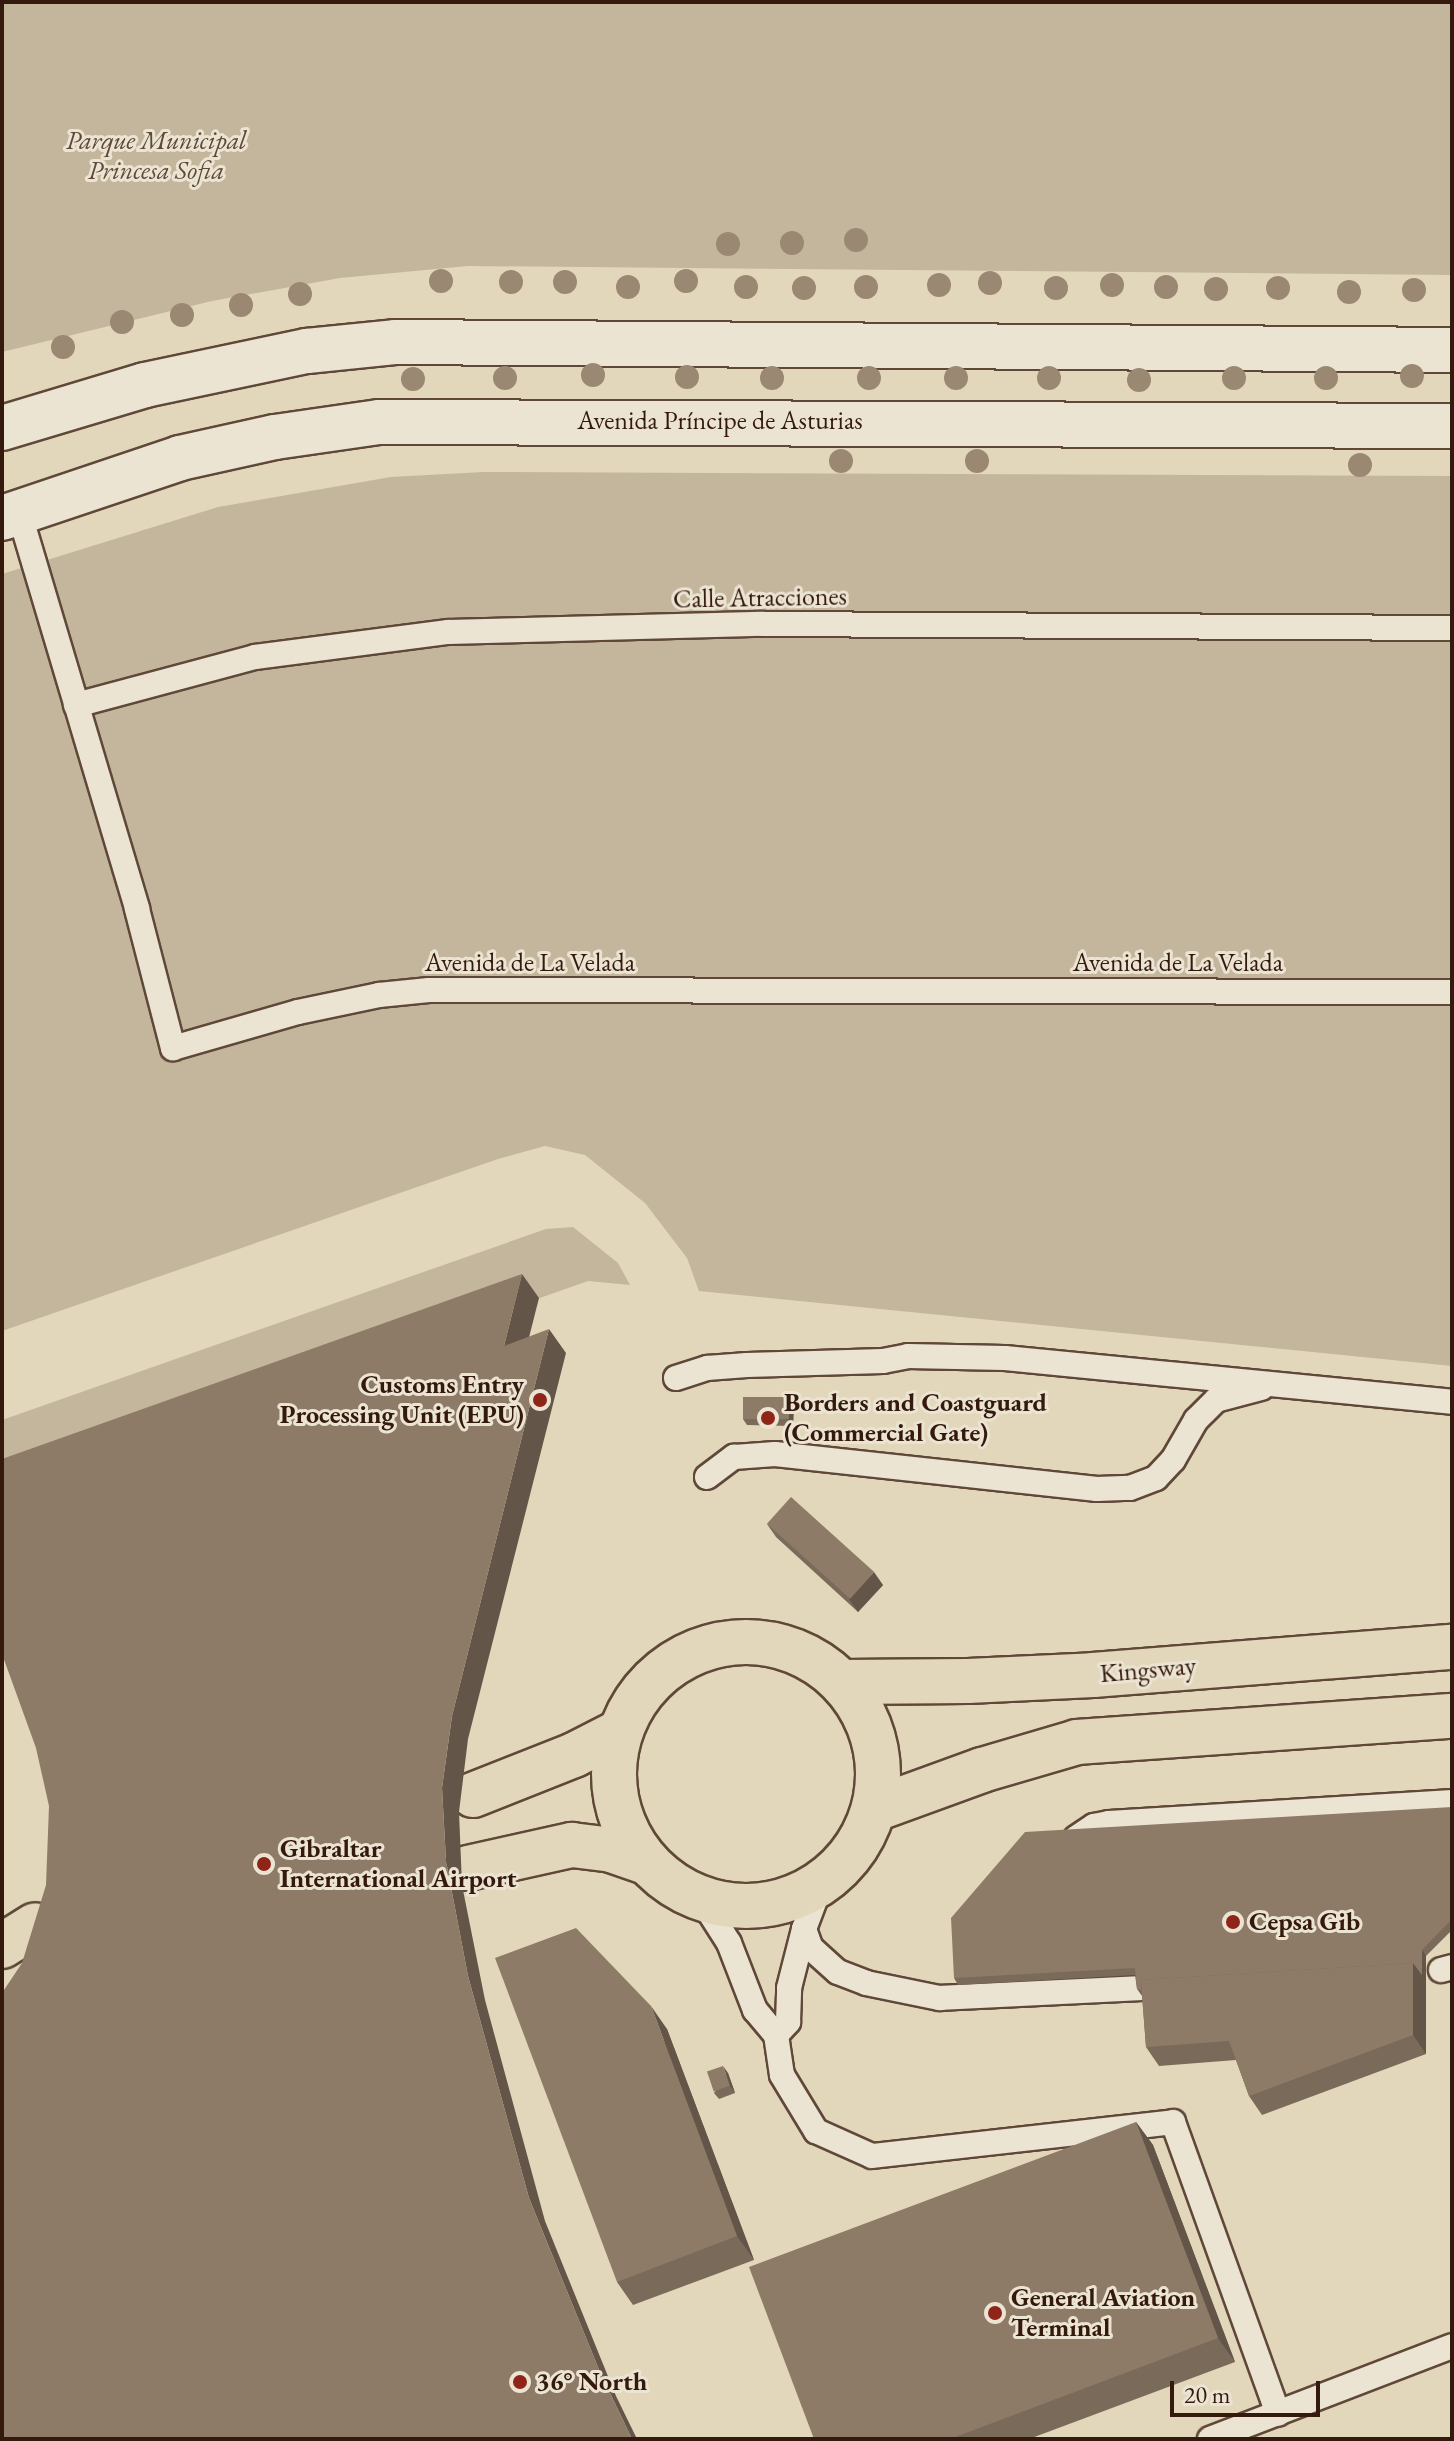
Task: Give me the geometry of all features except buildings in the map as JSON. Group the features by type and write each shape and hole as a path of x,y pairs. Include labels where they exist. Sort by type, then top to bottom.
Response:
{"highway":[{"path":"728,1642 768,1643 806,1655 843,1682 869,1720 879,1764 875,1809 863,1838 844,1864 821,1884 793,1898 763,1906 731,1906 701,1899 672,1885 648,1863 628,1835 616,1802 613,1767 619,1732 634,1702 656,1675 690,1653 728,1642"},
{"name":"Kingsway","path":"843,1682 968,1681 1093,1675 1452,1647"},
{"path":"875,1809 982,1770 1077,1742 1452,1716"},
{"path":"473,1795 574,1755 619,1732"},
{"path":"468,1868 572,1845 611,1850 648,1863"}],"main road":[{"path":"2,428 145,385 307,351 395,342 1452,350"},
{"name":"Avenida Príncipe de Asturias","path":"10,515 180,458 275,437 379,422 1452,426"}],"lane":[{"name":"Avenida de La Velada","path":"10,515 76,705 137,909 173,1048 298,1012 379,995 429,990 1452,992"},
{"name":"Calle Atracciones","path":"76,705 255,657 448,632 763,624 1452,628"},
{"path":"676,1378 707,1368 883,1361 908,1356 1021,1359 1452,1402"},
{"path":"707,1477 734,1457 763,1454 1097,1489 1130,1488 1156,1478 1173,1460 1196,1420 1216,1400 1279,1385"},
{"path":"1076,1838 1094,1826 1109,1823 1178,1825 1277,1813 1324,1816 1403,1811 1452,1802"},
{"path":"1243,1827 1253,1820 1277,1813"},
{"path":"776,2035 788,2022 789,1988 804,1929 821,1884"},
{"path":"701,1899 729,1943 755,2010 776,2035 782,2075 816,2131 872,2156 1173,2122 1278,2414"},
{"path":"804,1929 811,1948 838,1972 891,1991 956,1998 1141,1988"},
{"path":"1030,1994 1065,1979"},
{"path":"956,1998 982,1983"},
{"path":"1215,2438 1452,2346"}],"green space":[{"name":"Parque Municipal Princesa Sofia","path":"2,2 1452,2 1452,275 468,266 340,278 212,301 2,352"},
{"path":"483,472 1452,476 1452,1366 699,1291 687,1258 645,1203 585,1155 545,1146 498,1159 2,1331 2,574 218,507 391,477"},
{"path":"573,1227 618,1263 630,1285 588,1281 2,1488 2,1420 546,1229"}],"place":[{"name":"Customs Entry Processing Unit (EPU)","path":"540,1400"},
{"name":"Borders and Coastguard (Commercial Gate)","path":"768,1418"},
{"name":"Gibraltar International Airport","path":"264,1864"},
{"name":"Cepsa Gib","path":"1233,1922"},
{"name":"General Aviation Terminal","path":"995,2313"},
{"name":"36° North","path":"520,2382"}]}
